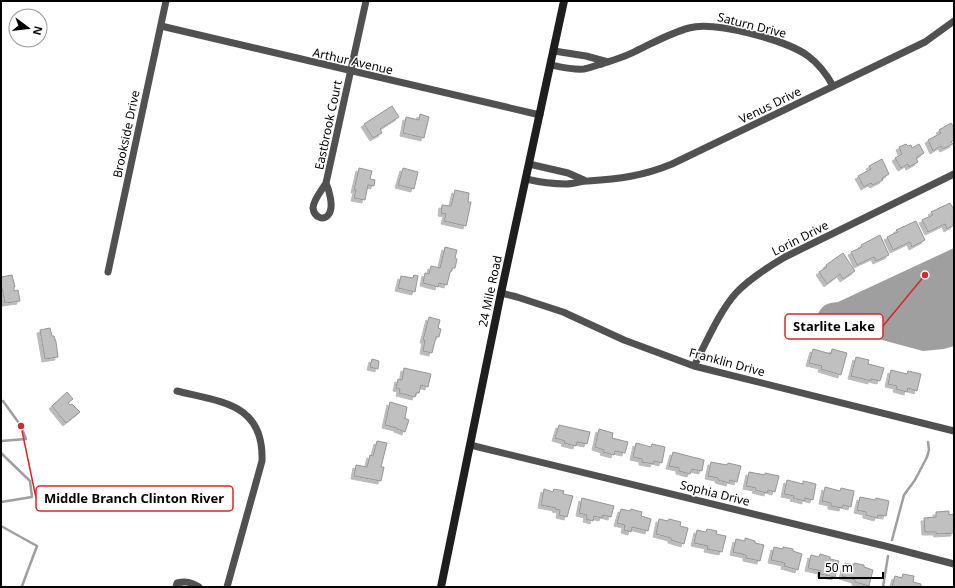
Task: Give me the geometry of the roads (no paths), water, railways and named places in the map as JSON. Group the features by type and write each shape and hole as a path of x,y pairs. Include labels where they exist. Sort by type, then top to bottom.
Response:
{"street":[{"name":"Brookside Drive","path":"108,272 166,1"},
{"name":"Eastbrook Court","path":"326,183 366,1"},
{"name":"24 Mile Road","path":"440,587 564,1"},
{"name":"Venus Drive","path":"526,179 567,184 586,181 620,179 658,170 925,42 954,21"},
{"name":"Arthur Avenue","path":"161,26 351,72 540,115"},
{"name":"Saturn Drive","path":"551,65 584,69 621,58 676,32 697,26 708,26 735,30 777,41 795,48 820,66 833,86"},
{"path":"554,51 586,56 608,62"},
{"name":"Venus Drive","path":"529,164 568,173 586,181"},
{"name":"Lorin Drive","path":"694,366 728,304 736,293 764,269 785,256 954,174"},
{"name":"Franklin Drive","path":"502,293 517,296 563,312 624,340 694,366 954,431"},
{"path":"177,391 226,403 235,407 252,421 257,428 261,440 262,461 227,587"},
{"name":"Sophia Drive","path":"470,445 954,564"},
{"path":"176,587 177,583 192,582 199,587"}],"waterway":[{"path":"1,401 3,401 21,426 26,439 1,441"},
{"path":"892,540 904,495 915,480 927,457 929,450 928,442"},
{"path":"1,453 30,481 32,497 1,502"},
{"path":"1,526 37,546 22,586 23,587"},
{"path":"883,587 888,556"}],"place":[{"name":"Starlite Lake","path":"925,275"},
{"name":"Middle Branch Clinton River","path":"21,426"}]}
